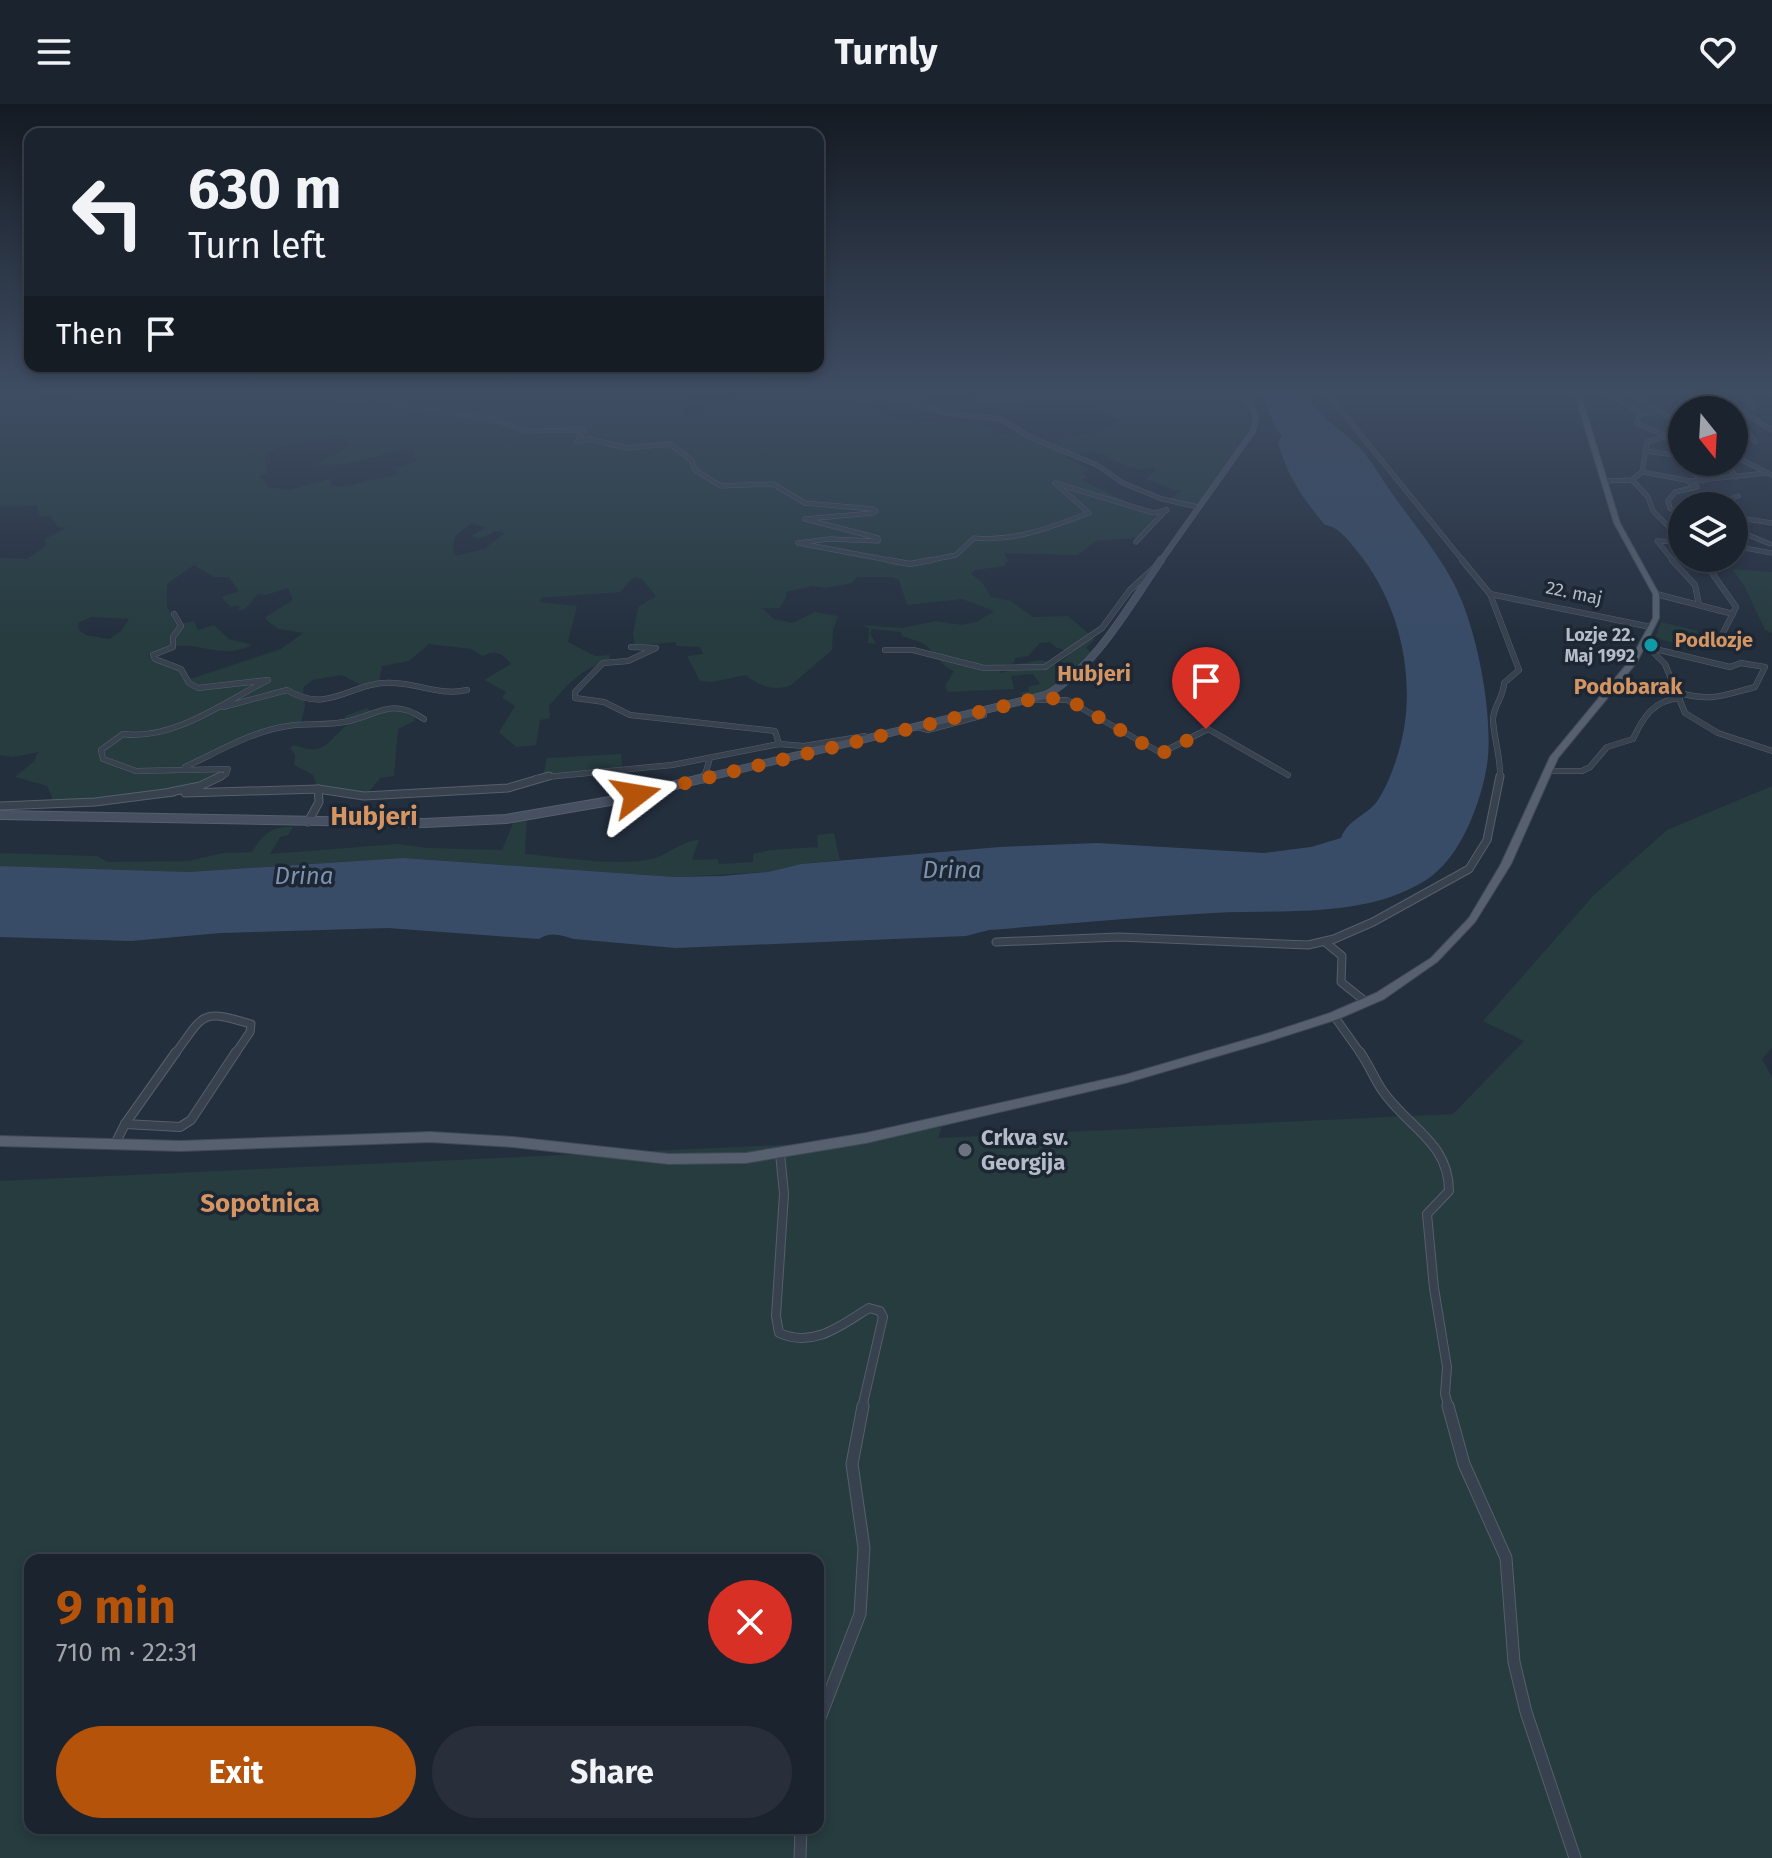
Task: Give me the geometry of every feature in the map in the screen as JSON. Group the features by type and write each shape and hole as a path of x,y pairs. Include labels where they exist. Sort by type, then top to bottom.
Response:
{"main road":[{"path":"0,1141 227,1145 430,1137 681,1159 780,1153 866,1138 1125,1079 1210,1056 1334,1016 1407,981 1445,951 1472,920 1497,880 1547,771 1572,733 1645,644 1658,608 1656,594 1617,523 1602,474"}],"street":[{"path":"701,474 721,486 773,484 805,503 873,509 876,511 873,513 805,519 878,538 878,541 821,539 798,544 910,564 956,555 974,538 995,540 1027,535 1089,513 1055,483 1154,513 1167,510"},
{"path":"1110,474 1123,483 1169,501 1198,507"},
{"path":"0,815 425,823 506,819 582,807 1029,700 1067,683 1103,640 1222,474"},
{"path":"996,942 1119,937 1308,945 1325,942 1373,922 1469,869 1487,840 1500,776 1500,751 1493,719 1496,704 1504,692 1504,683 1519,670 1490,594 1392,474"},
{"path":"1604,481 1632,480 1640,474"},
{"path":"1651,474 1703,481 1769,474"},
{"path":"1697,476 1703,481"},
{"path":"1632,480 1668,527"},
{"path":"1676,492 1697,487 1680,480"},
{"path":"1136,542 1167,510 1169,501"},
{"path":"1748,519 1772,523"},
{"path":"1748,535 1770,544"},
{"path":"1668,541 1657,541 1668,555"},
{"path":"1748,549 1772,553"},
{"path":"885,650 913,650 984,668 1045,667 1102,628 1130,590 1155,567"},
{"path":"1686,572 1698,595 1699,605"},
{"path":"1712,572 1736,607 1723,633"},
{"name":"22. maj","path":"1490,594 1651,627"},
{"path":"1656,594 1733,614"},
{"path":"174,614 181,626 173,637 173,647 153,655 155,659 181,669 189,683 198,688 268,680 214,710"},
{"path":"1547,771 1561,773 1590,767 1607,747 1633,739 1644,714 1664,700 1680,696 1718,701 1758,685 1765,667 1741,663 1730,667 1645,644"},
{"path":"631,647 656,648 628,661 603,663 575,692 575,698 604,702 630,715 775,731 779,744"},
{"path":"1655,649 1680,696 1685,713 1697,723 1772,751"},
{"path":"0,806 95,802 170,792 220,778 228,771 225,768 128,770 103,759 101,750 123,734 150,736 214,710 282,690 301,700 318,702 378,683 438,694 467,690"},
{"path":"1029,700 1059,698 1071,701 1159,753 1168,752 1208,729 1288,775"},
{"path":"173,770 203,761 251,736 288,726 350,721 387,707 410,710 424,719"},
{"path":"914,726 933,729 984,715"},
{"path":"170,792 318,789 364,796 508,788 539,777 672,765 779,744 804,746 876,736"},
{"path":"704,779 710,758"},
{"path":"308,822 320,802 318,789"},
{"path":"1325,942 1342,956 1341,982 1366,1002"},
{"path":"115,1144 125,1124 201,1018 216,1014 251,1024 250,1032 191,1120 180,1127 125,1124"},
{"path":"1334,1016 1371,1068 1383,1091 1423,1132 1449,1169 1449,1191 1427,1214 1434,1288 1447,1367 1445,1394 1464,1464 1506,1558 1514,1662 1526,1712 1575,1858"},
{"path":"780,1153 784,1194 776,1316 779,1333 796,1340 810,1340 869,1308 880,1311 883,1317 853,1447 852,1464 864,1548 860,1614 824,1707"},
{"path":"800,1858 801,1834"}],"green space":[{"path":"0,474 265,474 258,477 265,481 267,487 289,490 330,479 331,486 347,486 397,474 1083,474 1088,477 1081,480 1153,514 1156,521 1136,538 1096,541 1077,555 1004,553 1008,561 1004,566 975,570 971,574 982,582 991,597 1011,601 1033,617 1068,616 1095,639 1086,648 1091,652 1079,669 1062,683 1032,695 1022,696 1020,693 1040,684 1033,674 1011,676 1014,689 948,692 945,686 954,671 922,643 902,636 901,632 872,629 870,633 876,644 868,643 869,628 863,625 902,628 936,621 963,625 978,621 994,611 962,599 907,605 899,580 892,577 857,577 852,583 826,588 812,586 786,592 780,608 762,608 774,619 792,623 815,612 838,616 833,630 832,650 790,686 766,686 746,675 711,682 700,681 687,656 703,654 700,647 677,646 675,642 635,646 633,634 638,607 656,596 642,579 634,577 620,592 541,598 540,602 577,606 568,642 595,656 610,655 609,662 583,672 549,706 550,718 540,720 536,745 516,747 499,732 515,706 502,698 506,692 484,680 511,664 505,658 495,653 483,656 471,649 429,644 409,661 382,666 379,681 361,685 342,675 312,680 303,688 305,707 301,722 249,735 179,771 223,771 217,777 167,795 177,795 175,797 66,808 53,806 47,786 15,777 34,761 38,752 13,757 0,755 0,558 27,559 46,546 45,539 66,528 58,527 50,516 40,517 37,506 0,507","holes":["472,523 485,528 471,536 480,539 495,531 505,533 484,549 455,556 456,536","194,565 214,577 229,577 239,591 221,597 231,607 239,606 238,610 244,610 258,594 266,595 288,588 293,600 264,618 278,629 303,633 281,649 184,681 179,671 148,656 177,646 226,651 252,645 229,639 214,625 198,630 194,621 176,625 167,607 167,584","92,617 129,619 121,631 109,639 86,635 79,630 78,623","1050,642 1057,648 1072,652 1059,664 1039,660 1010,666 1013,670 1000,673 1000,666 1014,663 1015,658 1028,656 1040,643"]},
{"path":"1152,474 1218,474 1196,505 1169,499 1184,489 1177,491 1146,479"},
{"path":"1734,572 1772,572 1772,633 1765,630 1744,585"},
{"path":"1661,622 1698,631 1693,648 1655,638"},
{"path":"367,708 374,713 393,709 414,717 415,721 398,729 394,776 380,778 369,792 350,793 317,785 313,775 294,765 295,755 290,748 294,745 312,749 324,746 347,725 345,716"},
{"path":"621,754 622,767 543,775 547,758"},
{"path":"1772,786 1772,1048 1762,1059 1772,1077 1772,1858 0,1858 0,1181 864,1141 942,1127 938,1138 1453,1114 1524,1041 1483,1021 1594,895 1667,830"},
{"path":"527,819 525,854 631,862 653,859 685,843 699,840 692,860 718,859 718,864 753,862 753,854 770,850 818,847 817,835 834,833 840,860 801,864 768,872 675,877 403,858 189,872 0,866 0,853 97,856 108,862 189,861 222,853 252,852 268,832 285,827 293,827 288,835 280,837 270,854 397,844 502,850 514,821"}],"water":[{"name":"Drina","path":"1290,474 1379,474 1453,582 1462,600 1482,672 1489,745 1484,780 1467,829 1438,871 1402,892 1377,901 1322,910 1129,919 989,930 966,936 676,948 574,939 556,934 539,939 388,928 220,933 131,941 0,937 0,866 189,872 403,858 675,877 768,872 801,864 1000,847 1097,843 1264,853 1311,847 1341,838 1348,827 1378,799 1394,765 1403,734 1406,706 1403,651 1386,597 1373,573 1343,535 1325,525"}],"place":[{"name":"Lozje 22. Maj 1992","path":"1651,645"},
{"name":"Crkva sv. Georgija","path":"965,1150"}],"district":[{"name":"Podlozje","path":"1714,640"},
{"name":"Hubjeri","path":"1094,673"},
{"name":"Podobarak","path":"1628,686"},
{"name":"Hubjeri","path":"374,816"},
{"name":"Sopotnica","path":"260,1203"}],"route":[{"path":"636,795 973,711 1029,700 1063,698 1071,701 1159,753 1170,751 1206,729"}]}
